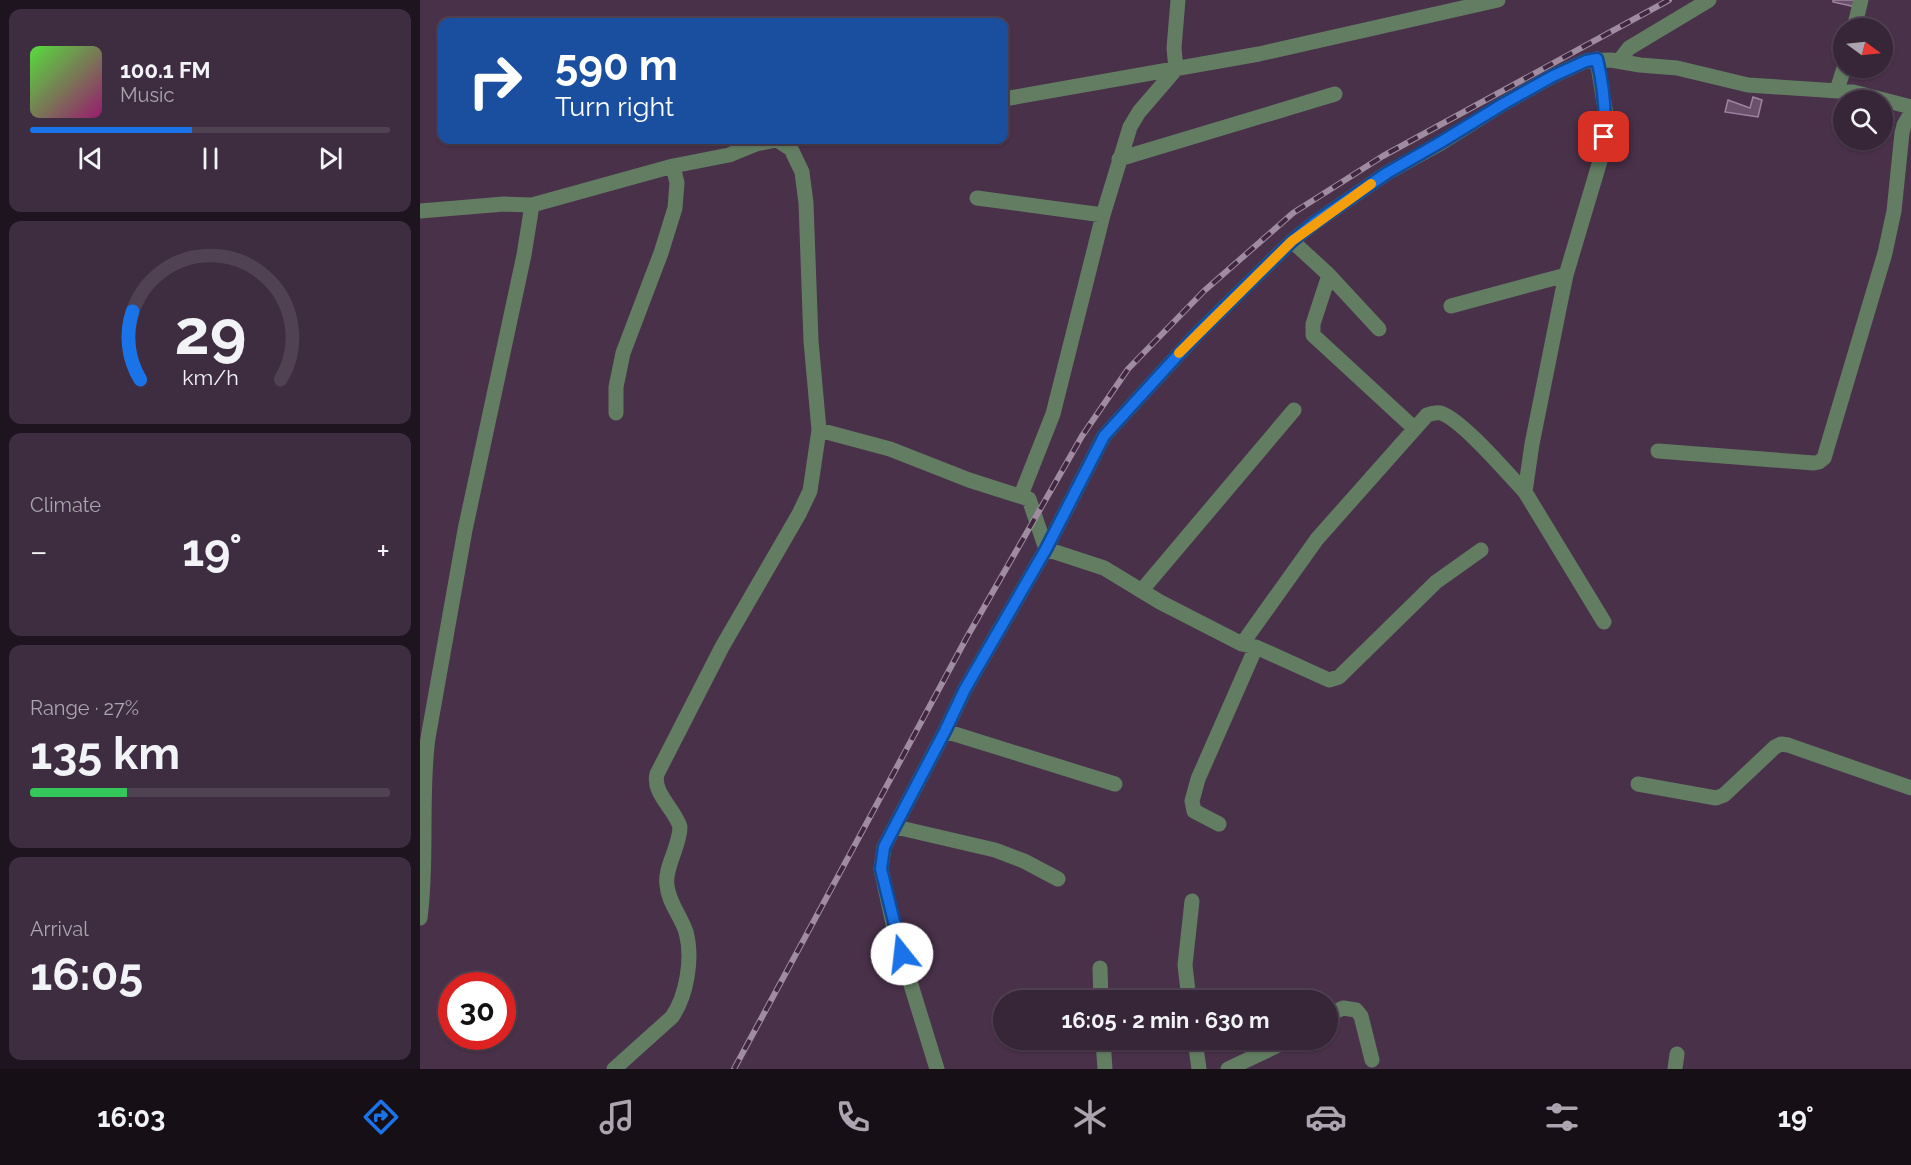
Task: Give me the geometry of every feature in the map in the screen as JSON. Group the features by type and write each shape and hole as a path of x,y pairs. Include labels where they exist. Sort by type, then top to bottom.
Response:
{"street":[{"path":"1021,495 1053,414 1102,215 1130,127 1139,112 1176,69 1174,48 1178,0"},
{"path":"1008,98 1259,54 1498,0"},
{"path":"1619,61 1629,48 1709,0"},
{"path":"1856,18 1861,0"},
{"path":"1525,492 1532,444 1566,275 1600,161 1604,137 1606,116 1597,59"},
{"path":"937,1069 895,933 881,869 884,847 965,689 1046,549 1104,436 1198,333 1292,241 1387,173 1553,76 1586,61 1597,59 1677,68 1748,85 1838,90 1841,78"},
{"path":"1119,159 1335,94"},
{"path":"1893,102 1911,107"},
{"path":"1658,451 1814,463 1824,458 1885,253 1894,211 1902,133 1911,113"},
{"path":"420,211 504,204 532,205 673,166 729,155 756,144"},
{"path":"615,1069 672,1017 679,1006 689,958 686,931 666,886 680,827 678,820 657,788 655,781 657,774 722,647 810,492 819,430 811,340 806,203 802,172 791,149 783,144"},
{"path":"616,413 616,387 623,353 661,253 675,208 676,183 673,166"},
{"path":"977,198 1102,215"},
{"path":"420,918 423,884 422,790 428,738 465,530 524,255 532,205"},
{"path":"1292,241 1329,275 1379,329"},
{"path":"1329,275 1313,324 1313,335 1415,429"},
{"path":"1451,306 1566,275"},
{"path":"1142,590 1294,410"},
{"path":"1219,824 1194,811 1192,801 1198,778 1249,645 1317,539 1427,415 1433,412 1445,415 1481,445 1525,492 1604,622"},
{"path":"819,430 890,449 969,480 1029,499 1046,549"},
{"path":"1046,549 1104,568 1160,602 1249,645 1323,678 1334,680 1436,582 1481,550"},
{"path":"945,731 1115,784"},
{"path":"1638,783 1716,798 1724,795 1781,744 1911,788"},
{"path":"896,827 995,850 1024,861 1058,879"},
{"path":"1188,990 1185,965 1192,901"},
{"path":"1100,968 1101,990"},
{"path":"1338,1010 1343,1008 1356,1010 1360,1016 1372,1060"},
{"path":"1103,1050 1105,1069"},
{"path":"1196,1050 1199,1069"},
{"path":"1228,1069 1268,1050"}],"building":[{"path":"1833,0 1857,0 1856,7 1833,2"},
{"path":"1753,97 1762,100 1758,117 1725,112 1728,100 1750,108"}],"railway":[{"path":"734,1069 967,637 1082,436 1128,369 1204,291 1293,213 1383,156 1669,0"}],"slow traffic":[{"path":"1179,353 1292,241 1371,184"}],"route":[{"path":"902,954 881,869 884,847 965,689 1046,549 1066,506 1104,436 1140,398 1159,373 1292,241 1314,223 1387,173 1553,76 1586,61 1597,59 1606,116 1604,137"}]}
